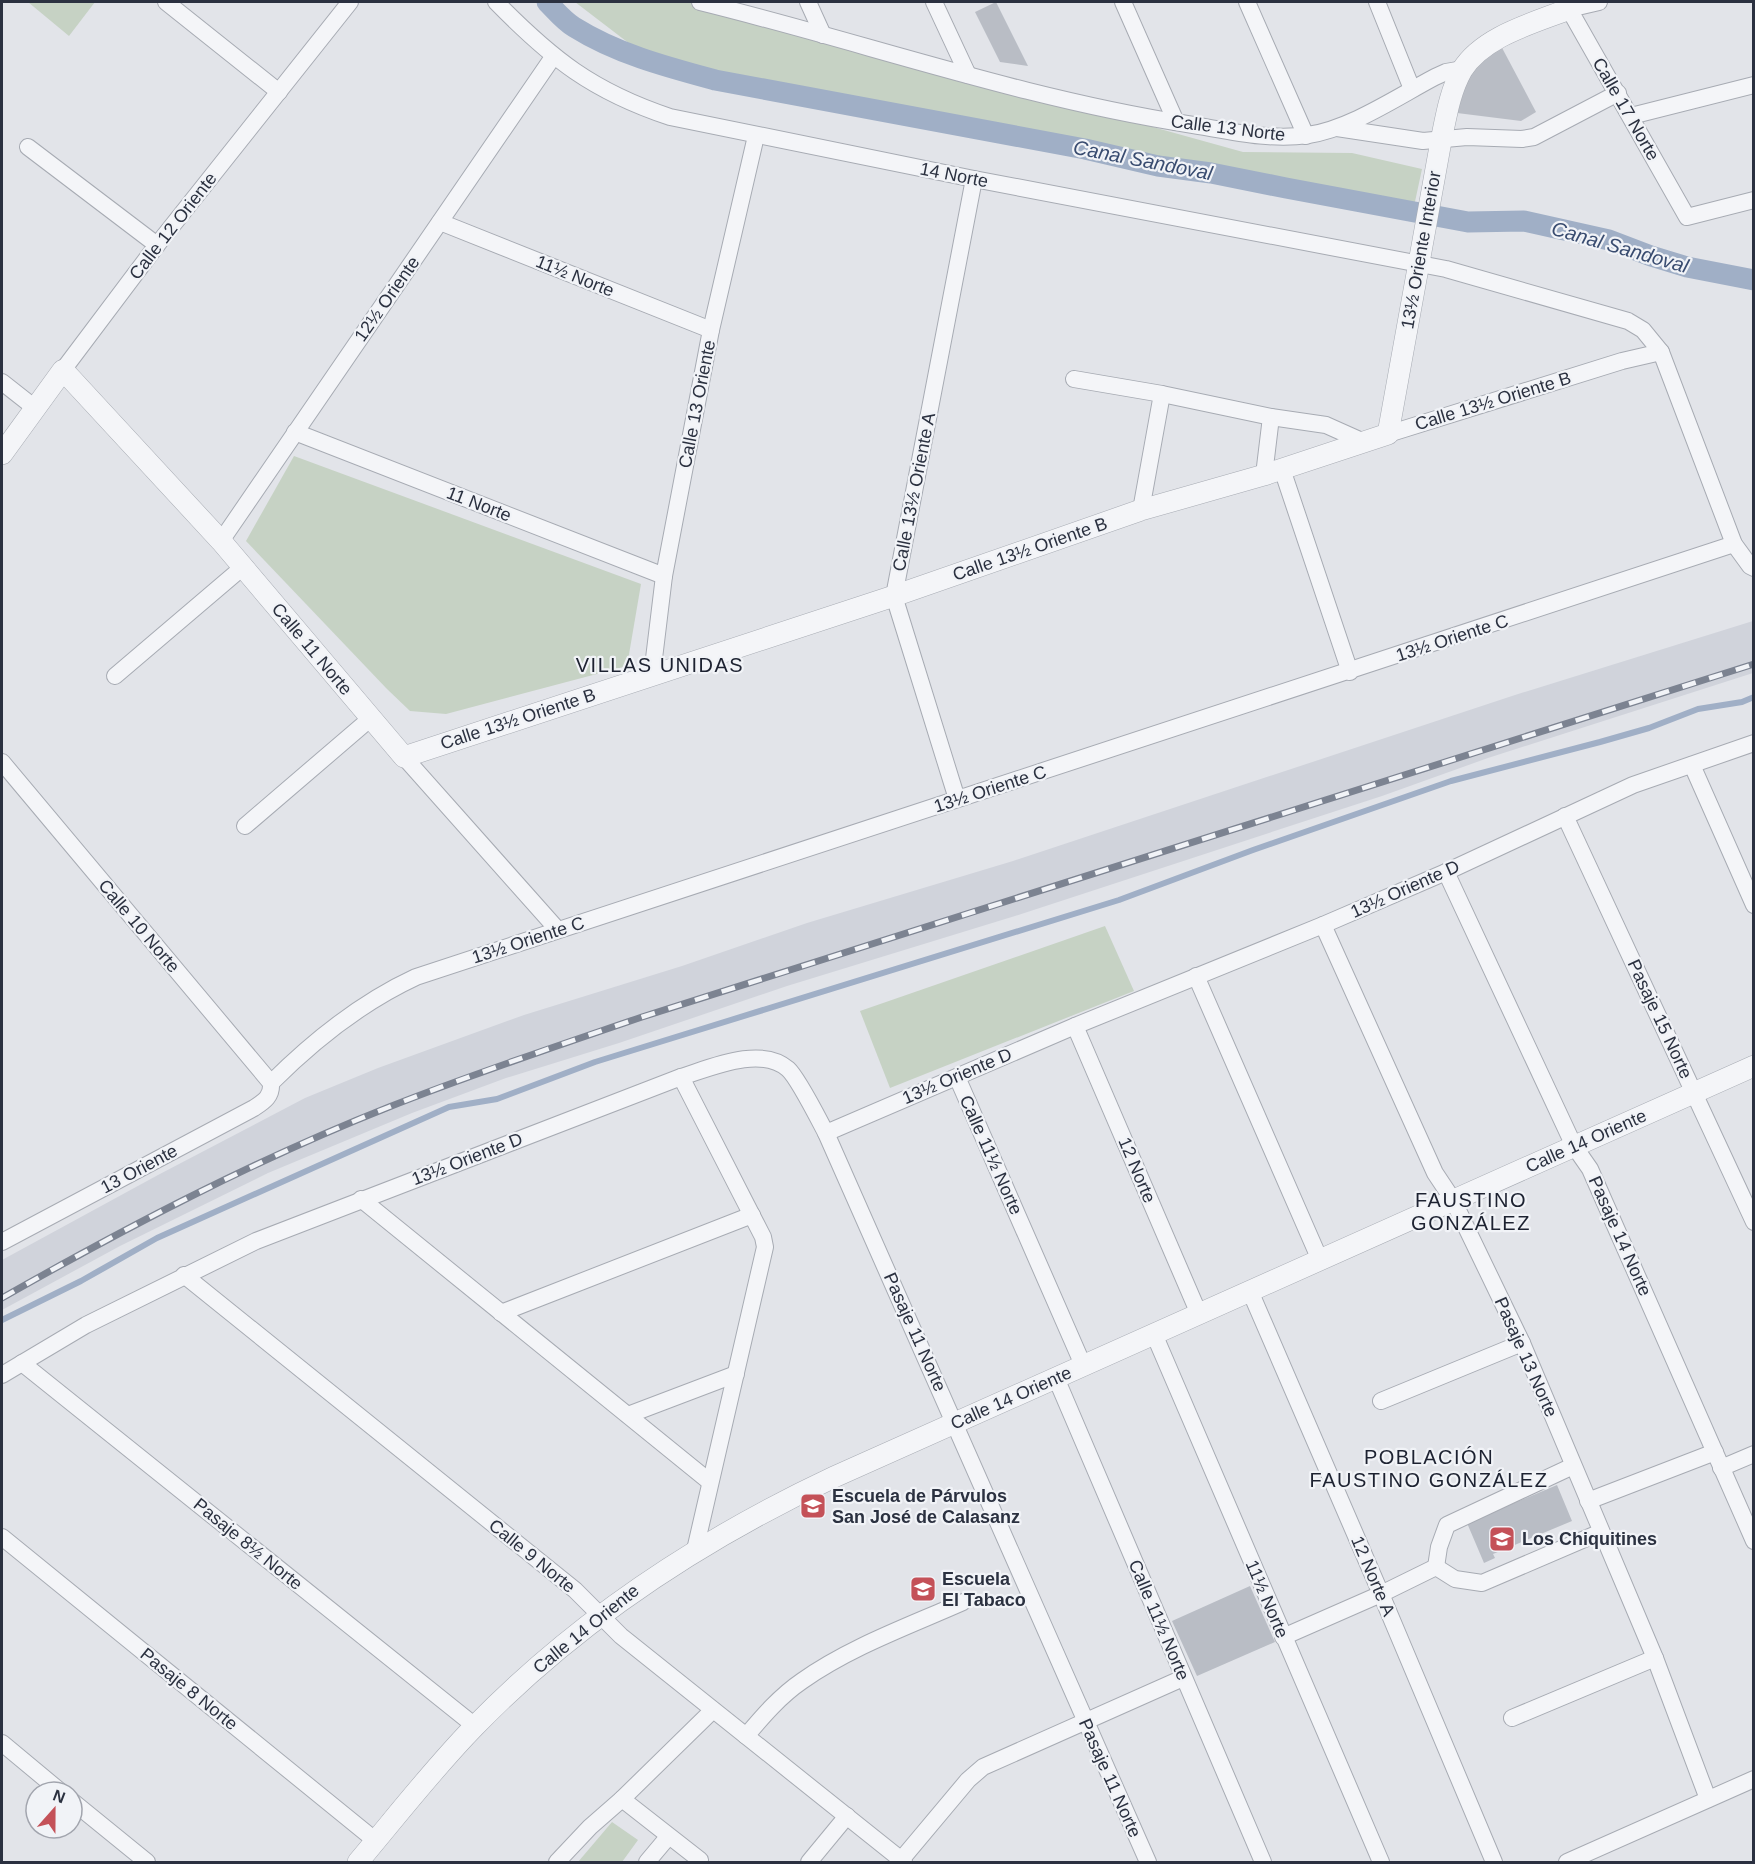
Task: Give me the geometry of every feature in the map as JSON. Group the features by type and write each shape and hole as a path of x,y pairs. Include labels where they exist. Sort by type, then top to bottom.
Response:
{"street":[{"path":"166,2 279,92"},
{"name":"Calle 12 Oriente","path":"2,454 157,245 350,2"},
{"name":"14 Norte","path":"496,2 553,57 602,89 648,110 691,123 1419,266 1446,269 1628,321 1643,330 1661,352 1734,544 1752,567"},
{"name":"Calle 13 Norte","path":"700,2 968,75 1111,111 1273,137 1306,136 1337,128 1446,72 1463,69 1478,52 1497,39 1567,5"},
{"path":"808,2 823,35"},
{"path":"934,2 968,75"},
{"path":"1123,2 1176,122"},
{"path":"1247,2 1306,136"},
{"path":"1377,2 1412,89"},
{"path":"1567,5 1599,2"},
{"name":"Calle 17 Norte","path":"1567,5 1686,217 1754,200"},
{"name":"12½ Oriente","path":"221,541 553,57"},
{"name":"13½ Oriente Interior","path":"1388,434 1441,141 1453,91 1463,69"},
{"path":"1630,116 1754,86"},
{"path":"1337,128 1423,141 1467,137 1528,138 1618,93"},
{"name":"Calle 13 Oriente","path":"652,675 664,576 711,330 756,136"},
{"path":"28,147 157,245"},
{"name":"Calle 13½ Oriente A","path":"957,800 894,596 974,178"},
{"name":"11½ Norte","path":"440,222 711,330"},
{"name":"Calle 13½ Oriente B","path":"404,757 894,596 1141,510 1273,472 1622,361 1661,352"},
{"name":"Calle 11 Norte","path":"63,370 221,541 404,757 557,929"},
{"path":"1074,379 1162,394 1271,417 1326,425 1364,442"},
{"path":"2,382 35,408"},
{"path":"1141,510 1162,394"},
{"path":"1271,417 1273,472 1350,672"},
{"name":"11 Norte","path":"295,432 664,576"},
{"name":"13½ Oriente C","path":"272,1087 305,1049 397,985 416,977 1734,544"},
{"path":"115,676 243,567"},
{"path":"244,826 371,718"},
{"name":"13½ Oriente D","path":"2,1375 86,1325 256,1241 681,1077 727,1063 753,1058 769,1059 780,1063 789,1070 826,1133 1196,975 1323,925 1446,872 1633,785 1754,743"},
{"name":"Calle 10 Norte","path":"2,762 272,1087"},
{"path":"1692,765 1754,905"},
{"name":"Pasaje 15 Norte","path":"1565,816 1694,1093 1750,1204 1754,1222"},
{"name":"Pasaje 14 Norte","path":"1446,872 1574,1146 1590,1169 1754,1541"},
{"name":"Pasaje 13 Norte","path":"1323,925 1435,1173 1453,1200 1522,1342 1655,1658 1708,1799"},
{"path":"1196,975 1320,1260"},
{"name":"12 Norte","path":"1075,1026 1198,1314"},
{"name":"Calle 14 Oriente","path":"358,1863 433,1771 515,1687 601,1615 644,1583 695,1550 791,1497 1754,1066"},
{"path":"681,1077 763,1237 765,1247 695,1550"},
{"name":"Calle 11½ Norte","path":"957,1077 1083,1365"},
{"name":"13 Oriente","path":"4,1237 254,1108 265,1101 272,1087"},
{"name":"Pasaje 11 Norte","path":"826,1133 956,1423 1148,1863"},
{"path":"361,1199 710,1482"},
{"path":"501,1312 752,1215"},
{"name":"Calle 9 Norte","path":"184,1275 575,1590 621,1636 903,1861"},
{"name":"12 Norte A","path":"1250,1291 1494,1863"},
{"name":"11½ Norte","path":"1154,1334 1381,1863"},
{"path":"1381,1401 1522,1342"},
{"name":"Pasaje 8½ Norte","path":"22,1363 475,1726"},
{"path":"628,1415 736,1374"},
{"name":"Calle 11½ Norte","path":"1056,1378 1263,1863"},
{"path":"1588,1501 1718,1460 1754,1454"},
{"path":"1436,1567 1439,1547 1447,1525 1573,1466"},
{"path":"1436,1567 1455,1579 1482,1583 1601,1532"},
{"name":"Pasaje 8 Norte","path":"2,1537 376,1841"},
{"path":"1283,1637 1436,1567"},
{"path":"746,1736 785,1695 816,1672 860,1648 963,1602"},
{"path":"1512,1718 1655,1658"},
{"path":"903,1861 968,1780 983,1767 1183,1678"},
{"path":"557,1863 590,1827 713,1710"},
{"path":"2,1743 47,1780"},
{"path":"1567,1863 1754,1779"},
{"path":"622,1799 699,1860"},
{"path":"84,1811 147,1863"},
{"path":"809,1863 847,1816"},
{"path":"647,1863 668,1837"}],"shaded area":[{"path":"1753,621 1753,673 1488,758 1382,796 1015,916 787,986 619,1043 506,1078 412,1113 268,1173 120,1246 2,1310 2,1260 305,1098 378,1068 524,1015 682,966 807,923 1013,861 1515,695"}],"green space":[{"path":"28,2 95,2 69,36"},
{"path":"575,2 697,2 709,4 1243,152 1352,153 1422,169 1413,211 656,64"},
{"path":"294,456 641,584 627,666 446,714 410,711 246,541"},
{"path":"1105,926 1134,991 890,1088 860,1011"},
{"path":"612,1822 638,1840 622,1862 578,1862"}],"building":[{"path":"996,2 1028,66 1000,62 975,12"},
{"path":"1500,44 1536,112 1521,121 1457,113 1470,71"},
{"name":"Los Chiquitines","path":"1557,1485 1572,1521 1493,1554 1495,1558 1484,1563 1467,1523"},
{"path":"1250,1586 1275,1642 1197,1676 1172,1621"}],"waterway":[{"name":"Canal Sandoval","path":"547,2 570,25 607,45 661,65 715,80 1085,149 1158,166 1211,173 1468,222 1524,221 1609,240 1687,267 1754,280"},
{"path":"2,1320 81,1281 157,1238 449,1107 497,1099 595,1062 1119,900 1253,850 1451,781 1649,728 1698,709 1742,702 1754,697"}],"railway":[{"path":"2,1298 144,1220 241,1172 339,1128 483,1072 642,1017 1754,664"}],"place":[{"name":"Escuela de Párvulos San José de Calasanz","path":"813,1506"},
{"name":"Los Chiquitines","path":"1502,1539"},
{"name":"Escuela El Tabaco","path":"923,1589"}],"district":[{"name":"VILLAS UNIDAS","path":"660,665"},
{"name":"FAUSTINO GONZÁLEZ","path":"1471,1212"},
{"name":"POBLACIÓN FAUSTINO GONZÁLEZ","path":"1429,1468"}]}
